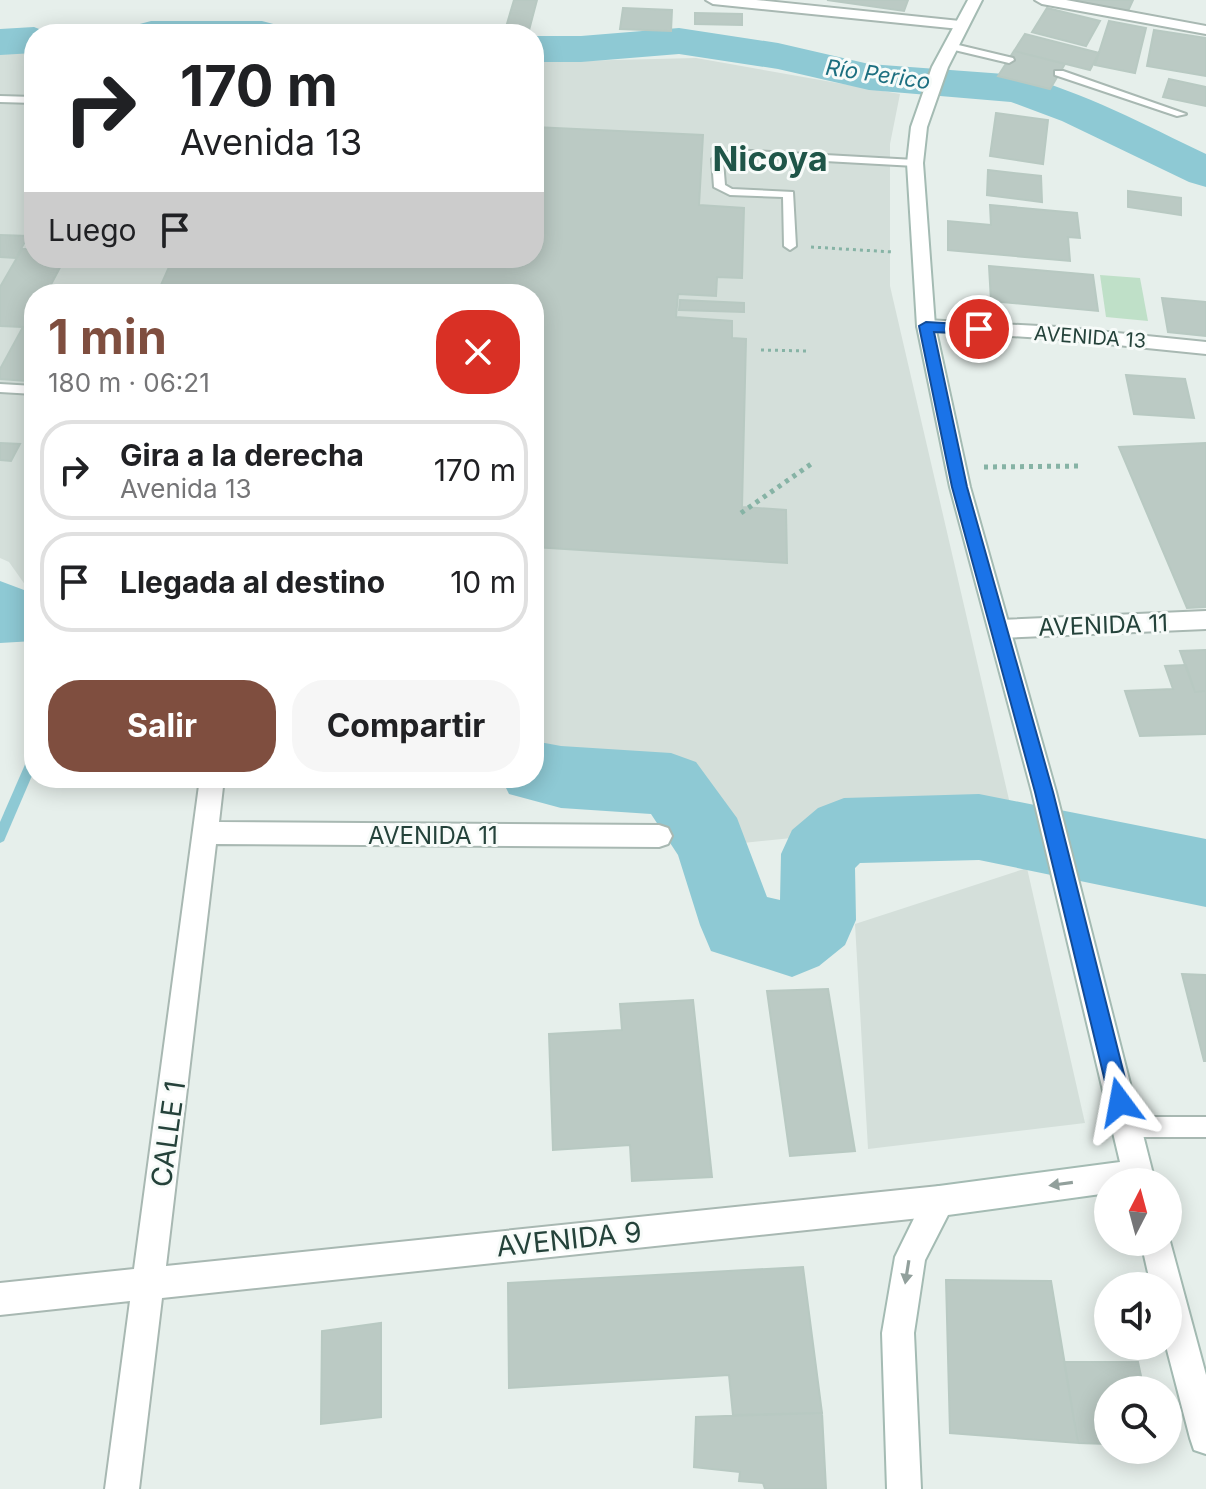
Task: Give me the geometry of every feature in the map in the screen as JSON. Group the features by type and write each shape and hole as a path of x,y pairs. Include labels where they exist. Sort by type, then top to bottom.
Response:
{"street":[{"path":"713,0 960,25"},
{"path":"975,0 960,25 924,105 915,163 926,326 955,468 1070,891 1136,1168"},
{"path":"1042,0 1206,30"},
{"name":"AVENIDA 13","path":"926,326 1058,333 1206,348"},
{"name":"AVENIDA 11","path":"1000,629 1206,620"},
{"name":"CALLE 1","path":"122,1489 208,833 211,788"},
{"name":"AVENIDA 11","path":"208,833 659,836"},
{"name":"AVENIDA 9","path":"0,1299 1094,1183"},
{"path":"904,1489 898,1333 910,1257 939,1201"},
{"path":"1182,1342 1203,1418"}],"lane":[{"path":"950,46 1009,60"},
{"path":"1059,73 1181,114"},
{"path":"0,99 24,100"},
{"path":"790,246 789,194 730,192 720,187 717,159 733,153 915,163"},
{"path":"0,388 24,389"},
{"path":"1126,1127 1206,1127"}],"path":[{"path":"790,246 921,253"},
{"path":"761,350 807,351"},
{"path":"741,513 814,462"},
{"path":"955,468 1082,466"}],"shaded area":[{"path":"24,51 24,268 544,268 544,60 696,58 900,94 890,144 890,286 1010,804 844,810 792,838 743,843 707,783 651,758 544,748 544,284 24,284 24,583 9,562 0,558 0,52"},
{"path":"1027,868 1085,1123 868,1149 855,924"}],"green space":[{"path":"1100,275 1140,278 1148,321 1106,317"}],"building":[{"path":"514,0 537,0 531,24 507,24"},
{"path":"827,0 908,0 904,11"},
{"path":"1066,0 1133,0 1127,13"},
{"path":"623,8 672,10 671,31 620,29"},
{"path":"1047,8 1100,21 1086,46 1032,32"},
{"path":"695,13 742,14 742,25 695,24"},
{"path":"1109,21 1146,28 1135,73 1095,65"},
{"path":"1154,30 1206,38 1206,76 1147,66"},
{"path":"1025,34 1099,53 1090,70 1014,51"},
{"path":"1014,51 1065,64 1050,89 998,76"},
{"path":"1169,79 1206,87 1206,106 1163,97"},
{"path":"996,113 1048,120 1043,164 990,156"},
{"path":"544,127 703,135 699,205 744,208 742,278 717,277 716,296 678,294 676,317 732,321 732,338 746,339 742,507 786,510 787,563 544,548 544,284 161,284 169,268 544,268"},
{"path":"988,170 1041,176 1042,202 987,195"},
{"path":"1128,191 1181,198 1181,215 1128,207"},
{"path":"990,205 1077,213 1080,238 1068,237 1070,261 948,250 948,221 991,225"},
{"path":"0,235 24,236 24,243 16,258 0,257"},
{"path":"22,249 24,268 60,268 51,284 24,284 24,381 0,379 0,369 23,327 0,326 0,287"},
{"path":"989,266 1093,275 1098,311 991,301"},
{"path":"1162,298 1206,302 1206,336 1168,332"},
{"path":"680,300 744,303 744,312 679,310"},
{"path":"1126,375 1185,379 1194,418 1134,414"},
{"path":"0,443 20,444 11,461 0,460"},
{"path":"1206,443 1206,607 1187,608 1119,447"},
{"path":"1206,650 1206,691 1195,692 1180,651"},
{"path":"1186,665 1195,692 1206,691 1206,734 1140,736 1125,691 1173,689 1165,666"},
{"path":"1182,974 1206,975 1206,1061 1204,1061"},
{"path":"828,989 855,1151 790,1156 767,991"},
{"path":"693,1000 712,1177 632,1181 630,1145 553,1150 549,1034 622,1030 620,1004"},
{"path":"803,1267 822,1413 733,1415 729,1375 509,1388 508,1283"},
{"path":"946,1280 1051,1281 1078,1443 950,1433"},
{"path":"381,1323 381,1417 321,1424 322,1331"},
{"path":"1064,1362 1138,1362 1141,1376 1094,1376 1094,1444 1078,1443"},
{"path":"822,1413 826,1489 765,1489 763,1483 739,1481 740,1472 694,1467 696,1417"}],"waterway":[{"name":"Río Perico","path":"0,42 24,41"},
{"name":"Río Perico","path":"544,49 679,41 778,56 869,77 1018,89 1078,111 1206,172"},
{"path":"0,607 5,619 24,616"},
{"path":"544,774 671,784 711,841 738,925 792,940 818,920 818,854 844,831 979,827 1206,873"},
{"path":"0,837 24,781"}],"district":[{"name":"Nicoya","path":"770,158"}],"route":[{"path":"979,329 926,326 960,487 1070,891 1120,1102"}]}
